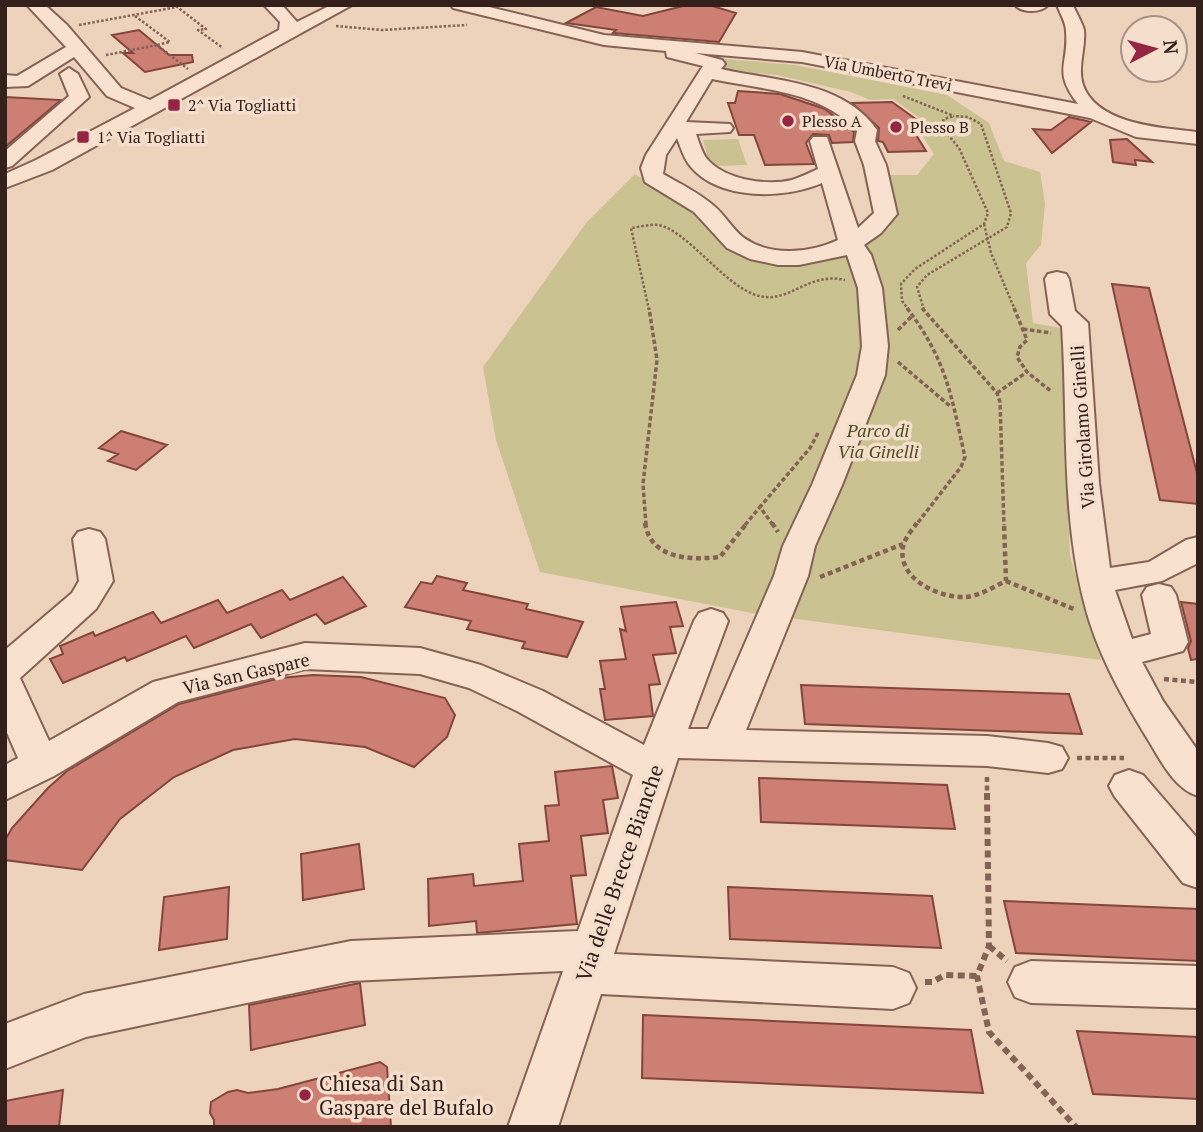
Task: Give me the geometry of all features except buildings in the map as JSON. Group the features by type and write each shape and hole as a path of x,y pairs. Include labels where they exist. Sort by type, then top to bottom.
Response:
{"street":[{"path":"35,5 82,53 108,91 131,109 148,108"},
{"name":"Via Umberto Trevi","path":"459,5 604,40 676,50 802,57 1095,113"},
{"path":"1023,5 1040,5"},
{"path":"1065,5 1075,30 1072,62 1074,86 1095,113 1121,126 1152,134 1198,154"},
{"path":"5,182 240,59 287,17 336,8"},
{"name":"Via Umberto Trevi","path":"676,50 716,64 709,70"},
{"path":"5,162 79,97 64,78 82,53"},
{"path":"5,81 21,82 82,53"},
{"path":"709,70 740,80 789,88 834,102 860,120 867,130 865,141 875,164 886,214 867,236 815,257 762,254 741,247 708,212 653,177 652,168 656,155 678,128 709,70"},
{"path":"740,80 748,76 770,77 817,86 852,98"},
{"path":"108,91 137,95 183,90"},
{"path":"108,91 112,114 108,130"},
{"path":"678,128 723,128"},
{"path":"678,128 698,162 708,172 728,179 757,186 787,187 830,172"},
{"path":"1152,134 1198,138"},
{"path":"721,744 870,375 875,346 870,288 859,255 851,244 820,141"},
{"name":"Via Girolamo Ginelli","path":"1057,279 1063,314 1075,323 1089,542 1096,581 1116,640 1137,687 1180,758 1198,781"},
{"path":"5,671 84,601 96,581 89,539"},
{"path":"1096,581 1156,573 1180,562 1198,547"},
{"path":"1159,595 1184,644"},
{"name":"Via delle Brecce Bianche","path":"533,1127 660,756 711,621"},
{"path":"1116,640 1184,644"},
{"name":"Via San Gaspare","path":"5,784 166,692 305,656 421,661 481,678 660,756"},
{"path":"5,683 40,765"},
{"path":"660,756 721,744 987,751 1048,758"},
{"path":"1128,772 1198,870"},
{"path":"5,1047 85,1016 351,961 589,961 907,985"},
{"path":"1031,982 1198,987"}],"path":[{"path":"61,29 177,6 206,29 198,30 240,59"},
{"path":"123,52 170,42 135,15"},
{"path":"287,17 382,30 474,25"},
{"path":"157,45 201,80"},
{"path":"1006,580 1000,402 997,393 921,307 916,296 917,287 927,275 987,240 1007,227 1011,213 981,124 968,117 954,116 944,119 941,126 959,148 988,213 984,224 987,240 1026,338 1017,357 1027,372 1082,414"},
{"path":"791,576 827,576 865,557 903,544 961,467 965,457 951,406 946,373 938,352 902,301 901,284 915,269 984,224"},
{"path":"823,426 810,448 720,557 693,560 670,555 653,543 644,524 642,497 656,394 657,356 631,228 657,225 671,230 751,294 771,298 823,277 850,281"},
{"path":"875,346 885,351 951,406"},
{"path":"997,393 1027,372"},
{"path":"760,508 778,531 799,546"},
{"path":"903,544 904,564 912,576 935,592 974,596 1006,580"},
{"path":"1006,580 1116,640"},
{"path":"987,751 989,946 977,975 989,1032 1076,1127"},
{"path":"1048,758 1128,772"},
{"path":"907,985 932,982 945,975 977,975"}],"green space":[{"name":"Parco di Via Ginelli","path":"725,59 795,65 947,95 989,123 1004,161 1040,172 1045,204 1041,245 1026,263 1033,323 1061,328 1070,556 1101,660 752,613 540,572 496,440 483,367 586,223 635,174 701,215 743,255 854,249 889,228 895,217 885,175 917,175 934,154 920,132 926,131 917,116 893,99 870,100 851,92 777,75 720,70"},
{"path":"738,139 747,165 710,166 703,140"}],"place":[{"name":"2^ Via Togliatti","path":"174,105"},
{"name":"Plesso A","path":"788,121"},
{"name":"Plesso B","path":"896,127"},
{"name":"1^ Via Togliatti","path":"83,137"},
{"name":"Chiesa di San Gaspare del Bufalo","path":"305,1095"}]}
